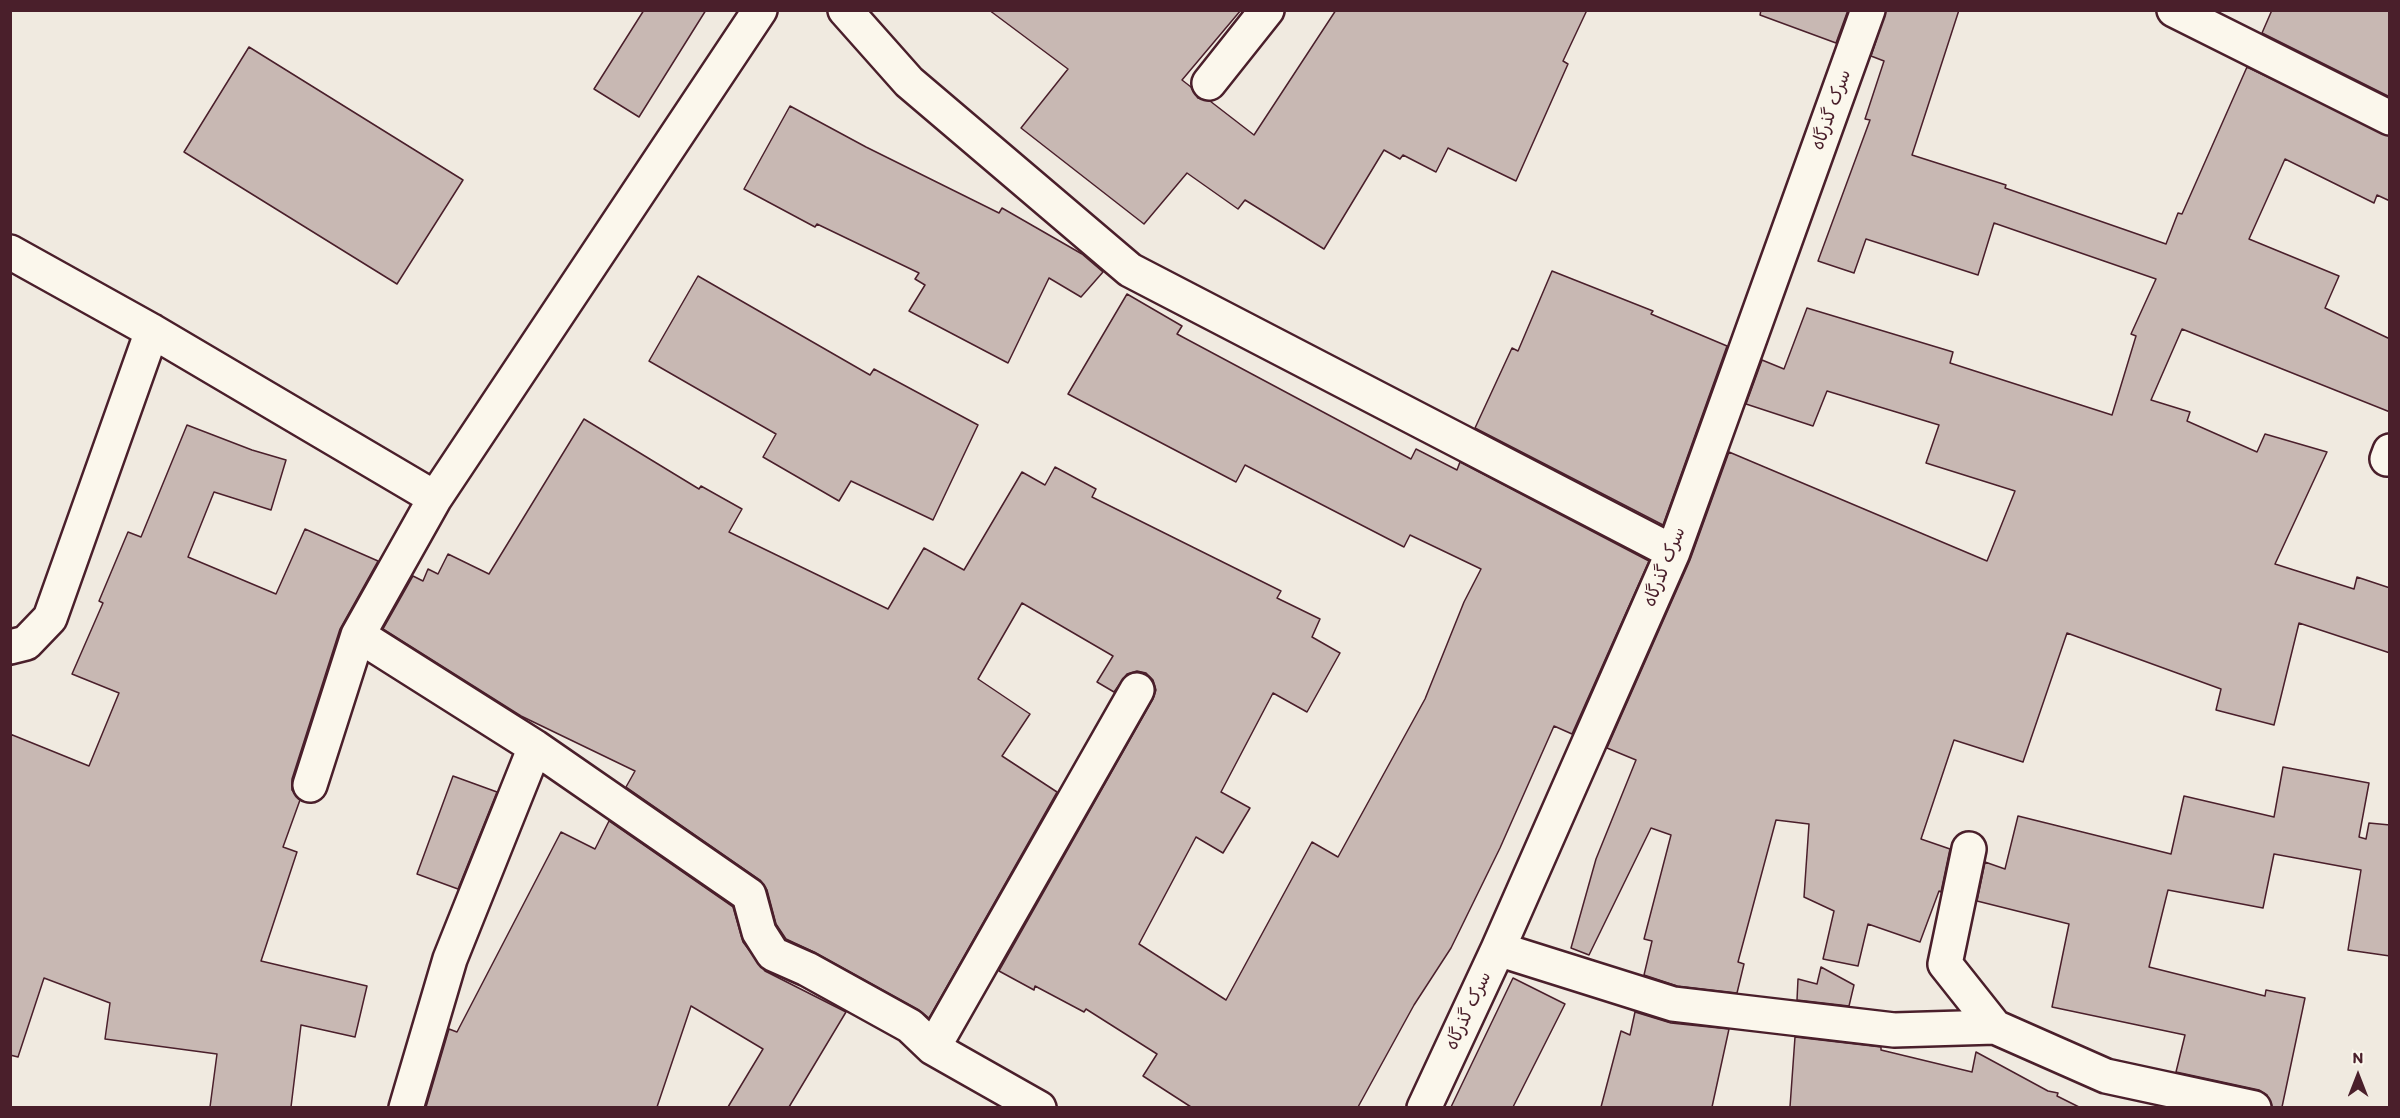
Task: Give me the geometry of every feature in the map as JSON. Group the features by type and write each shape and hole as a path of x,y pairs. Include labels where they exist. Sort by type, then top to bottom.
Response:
{"street":[{"path":"310,785 358,635 435,498 760,10"},
{"path":"845,10 909,82 1130,270 1673,552"},
{"path":"1209,82 1267,10"},
{"name":"سرک گذرگاه","path":"1424,1107 1498,949 1673,552 1868,10"},
{"path":"2174,10 2390,118"},
{"path":"10,252 153,331 435,498"},
{"path":"10,647 26,643 50,618 153,331"},
{"path":"358,635 535,747 749,895 759,932 773,954 807,969 910,1026 933,1048 1039,1107"},
{"path":"933,1048 1137,690"},
{"path":"406,1107 450,959 535,747"},
{"path":"1969,849 1945,964 1995,1027"},
{"path":"1498,949 1673,1004 1894,1030 1995,1027 2106,1076 2254,1107"}],"building":[{"path":"644,10 706,10 639,117 594,89"},
{"path":"989,10 1241,10 1182,80 1191,87 1198,98 1210,101 1254,135 1336,10 1587,10 1563,61 1568,64 1516,181 1448,148 1436,172 1403,155 1400,159 1384,150 1324,249 1245,200 1238,209 1187,173 1144,224 1021,128 1068,69"},
{"path":"1761,10 1848,10 1836,43 1760,15"},
{"path":"1886,10 1959,10 1912,155 2006,185 2005,188 2166,244 2178,213 2182,214 2247,67 2390,136 2390,201 2377,195 2374,203 2285,159 2249,239 2339,276 2325,308 2390,339 2390,412 2182,329 2151,400 2190,412 2187,421 2257,452 2265,434 2327,452 2275,564 2354,589 2357,577 2390,588 2390,653 2299,623 2274,725 2216,710 2221,689 2067,633 2023,762 1954,740 1921,839 1950,849 1941,892 1939,891 1920,942 1868,924 1858,966 1823,959 1834,911 1804,897 1809,824 1776,820 1738,962 1744,964 1737,993 1677,986 1644,975 1652,941 1644,939 1671,835 1651,828 1589,955 1571,948 1596,859 1636,760 1607,748 1690,560 1729,452 1987,561 2015,491 1926,463 1939,425 1827,391 1813,426 1746,404 1762,360 1784,369 1807,308 1953,352 1950,363 2112,415 2136,336 2131,334 2156,279 1994,223 1978,275 1866,239 1854,273 1818,261 1870,120 1865,119 1884,61 1871,56"},
{"path":"2272,10 2390,10 2390,97 2262,33"},
{"path":"249,47 463,180 397,284 184,152"},
{"path":"790,106 866,147 999,213 1002,208 1082,254 1103,272 1081,297 1049,278 1008,363 909,311 925,285 915,279 919,273 817,224 815,227 744,189"},
{"path":"1552,271 1653,311 1651,314 1727,346 1663,525 1475,428 1512,348 1518,351"},
{"path":"698,276 870,375 874,369 978,425 933,520 851,481 839,501 763,457 776,434 649,361"},
{"path":"1127,294 1182,326 1177,334 1411,459 1416,449 1457,470 1460,462 1649,561 1572,734 1554,726 1500,848 1451,948 1414,1005 1358,1107 1191,1107 1143,1076 1157,1054 1086,1009 1084,1012 1035,986 1034,990 999,971 1156,690 1153,680 1146,673 1137,671 1127,674 1114,692 1097,682 1113,656 1022,603 978,679 1030,714 1002,756 1057,792 929,1018 919,1010 816,953 786,939 776,924 767,890 760,880 626,787 635,771 521,716 383,629 413,576 423,581 428,569 438,574 448,554 489,574 584,419 699,489 701,486 742,509 729,532 888,609 924,548 964,570 1022,472 1045,485 1055,467 1096,489 1092,497 1281,591 1277,598 1320,619 1312,637 1340,653 1307,712 1273,693 1221,792 1250,808 1223,853 1196,837 1139,944 1226,1000 1312,842 1338,857 1425,699 1464,602 1481,569 1410,535 1404,547 1245,465 1236,482 1068,394"},
{"path":"187,425 252,450 286,460 271,510 214,492 188,557 276,594 305,529 378,561 340,629 292,779 292,790 300,800 283,847 297,852 261,961 367,986 355,1037 301,1025 291,1107 210,1107 217,1054 105,1039 110,1003 44,978 18,1057 10,1055 10,734 89,766 119,693 72,674 103,603 99,601 128,532 141,537"},
{"path":"2283,767 2369,783 2359,837 2366,839 2369,823 2390,825 2390,956 2348,950 2361,870 2274,854 2263,908 2168,890 2149,967 2265,996 2266,990 2305,998 2282,1107 2272,1107 2267,1095 2259,1090 2176,1072 2185,1035 2052,1007 2069,924 1977,901 1985,862 2005,869 2018,816 2171,854 2184,796 2274,817"},
{"path":"453,776 497,792 458,889 417,874"},
{"path":"609,821 733,907 743,942 765,971 846,1012 789,1107 728,1107 763,1049 691,1006 657,1107 426,1107 449,1029 457,1032 561,832 595,849"},
{"path":"1821,967 1854,985 1849,1006 1797,1000 1798,979 1817,984"},
{"path":"1513,978 1565,1004 1513,1107 1451,1107"},
{"path":"1635,1012 1671,1023 1729,1029 1712,1107 1601,1107 1621,1031 1630,1035"},
{"path":"1795,1037 1881,1047 1881,1050 1972,1072 1976,1052 2048,1091 2058,1093 2057,1096 2079,1107 1790,1107"}]}
